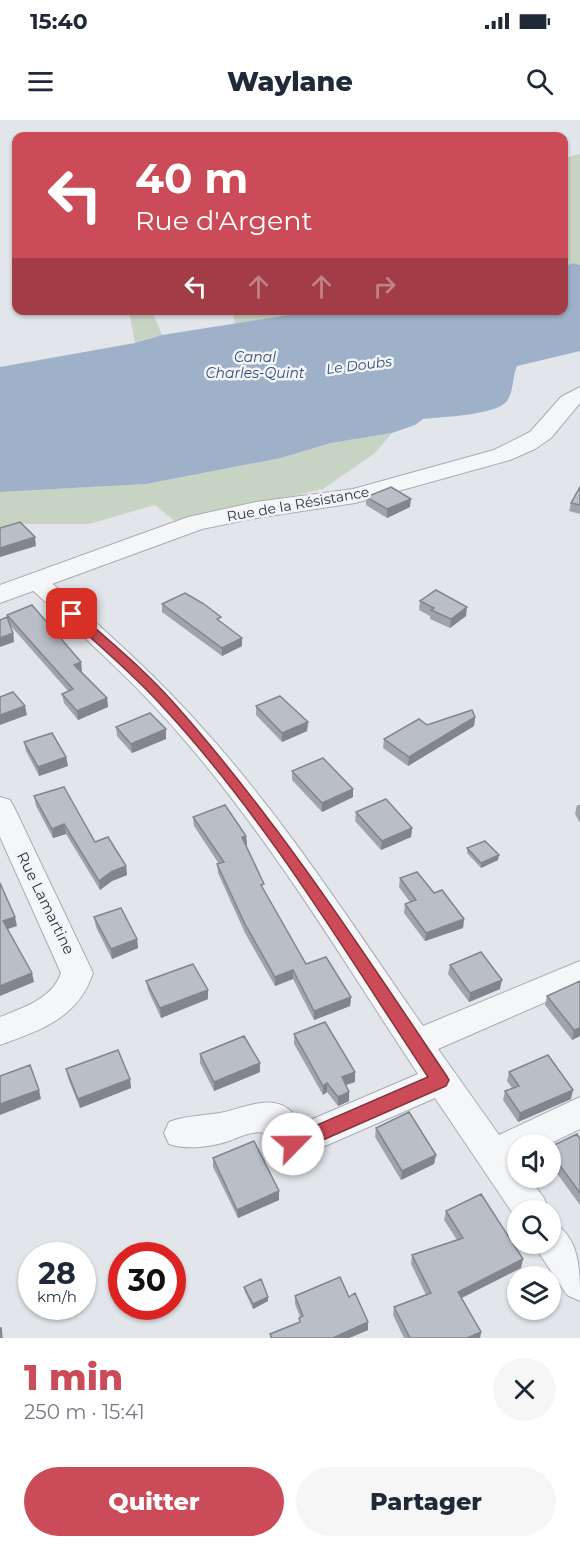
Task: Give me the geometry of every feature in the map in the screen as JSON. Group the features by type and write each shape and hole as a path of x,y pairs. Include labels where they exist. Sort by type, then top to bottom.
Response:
{"street":[{"name":"Rue de la Résistance","path":"0,595 197,522 256,510 355,496 502,455 521,447 546,431 562,406 580,394"},
{"path":"37,582 143,678 253,807 302,873 440,1080 524,1200"},
{"name":"Rue Lamartine","path":"0,807 77,973 75,984 58,1003 0,1031"},
{"path":"416,1044 580,973"},
{"path":"182,1133 225,1126 247,1119 269,1117 283,1125 293,1144 440,1080"},
{"path":"493,1155 580,1112"},
{"path":"560,1254 580,1282"}],"green space":[{"path":"580,154 580,265 573,263 568,265 568,157"},
{"path":"130,315 154,315 162,335 135,343"},
{"path":"233,315 290,315 235,324"},
{"path":"392,433 375,453 323,489 176,522 155,505 89,524 11,524 0,528 0,492 146,484 281,458 331,443"}],"water":[{"name":"Canal Charles-Quint","path":"573,263 580,265 580,351 517,366 506,402 491,410 467,415 423,419 415,425 392,433 331,443 281,458 146,484 0,492 0,367 135,343 162,335 289,315 568,315 568,265"}],"building":[{"path":"391,487 411,499 387,509 366,497"},
{"path":"580,487 580,505 571,503"},
{"path":"20,522 35,537 0,548 0,528"},
{"path":"436,590 467,607 451,619 431,610 434,608 420,601"},
{"path":"185,593 221,617 217,619 242,638 222,648 162,604"},
{"path":"32,605 81,662 74,665 107,698 77,711 62,694 73,689 7,615"},
{"path":"7,617 13,633 0,638 0,620"},
{"path":"13,692 25,706 0,715 0,697"},
{"path":"280,696 308,722 282,733 256,706"},
{"path":"472,710 475,717 409,757 384,739 419,719 427,725"},
{"path":"150,713 166,729 131,744 116,727"},
{"path":"52,733 66,757 38,767 24,742"},
{"path":"323,758 353,789 322,803 292,771"},
{"path":"64,787 95,842 108,837 126,866 111,872 99,881 64,824 52,829 34,796"},
{"path":"386,799 412,828 382,841 356,812"},
{"path":"225,805 246,836 242,837 264,884 261,885 306,964 326,957 351,997 314,1011 293,970 275,977 245,924 217,864 224,862 193,817"},
{"path":"485,841 499,855 481,863 467,848"},
{"path":"417,872 434,893 442,890 464,919 426,933 405,904 416,900 400,878"},
{"path":"0,883 15,917 3,921 32,973 0,986"},
{"path":"121,908 137,939 111,949 94,917"},
{"path":"481,952 502,980 470,993 450,965"},
{"path":"193,964 208,990 160,1008 146,981"},
{"path":"580,981 580,1028 574,1030 547,996"},
{"path":"325,1022 355,1072 342,1077 349,1092 338,1097 327,1083 323,1086 294,1034"},
{"path":"244,1036 260,1063 214,1082 200,1054"},
{"path":"118,1050 130,1079 78,1099 66,1069"},
{"path":"548,1055 573,1090 520,1113 505,1091 519,1086 509,1072"},
{"path":"30,1065 39,1090 0,1104 0,1076"},
{"path":"409,1112 436,1155 402,1171 376,1128"},
{"path":"577,1134 580,1139 580,1193 561,1167 561,1142"},
{"path":"254,1141 279,1191 237,1210 213,1158"},
{"path":"481,1194 507,1234 507,1254 520,1254 523,1259 458,1292 481,1332 467,1338 410,1338 394,1307 431,1293 412,1255 463,1238 446,1211"},
{"path":"340,1277 349,1297 355,1293 368,1322 333,1338 272,1338 270,1334 300,1322 299,1318 303,1316 295,1296"},
{"path":"261,1279 268,1297 253,1304 244,1287"}],"route":[{"path":"72,614 143,678 202,744 253,807 302,873 440,1080 293,1144"}],"water label":[{"name":"Le Doubs","path":"359,365"}]}
